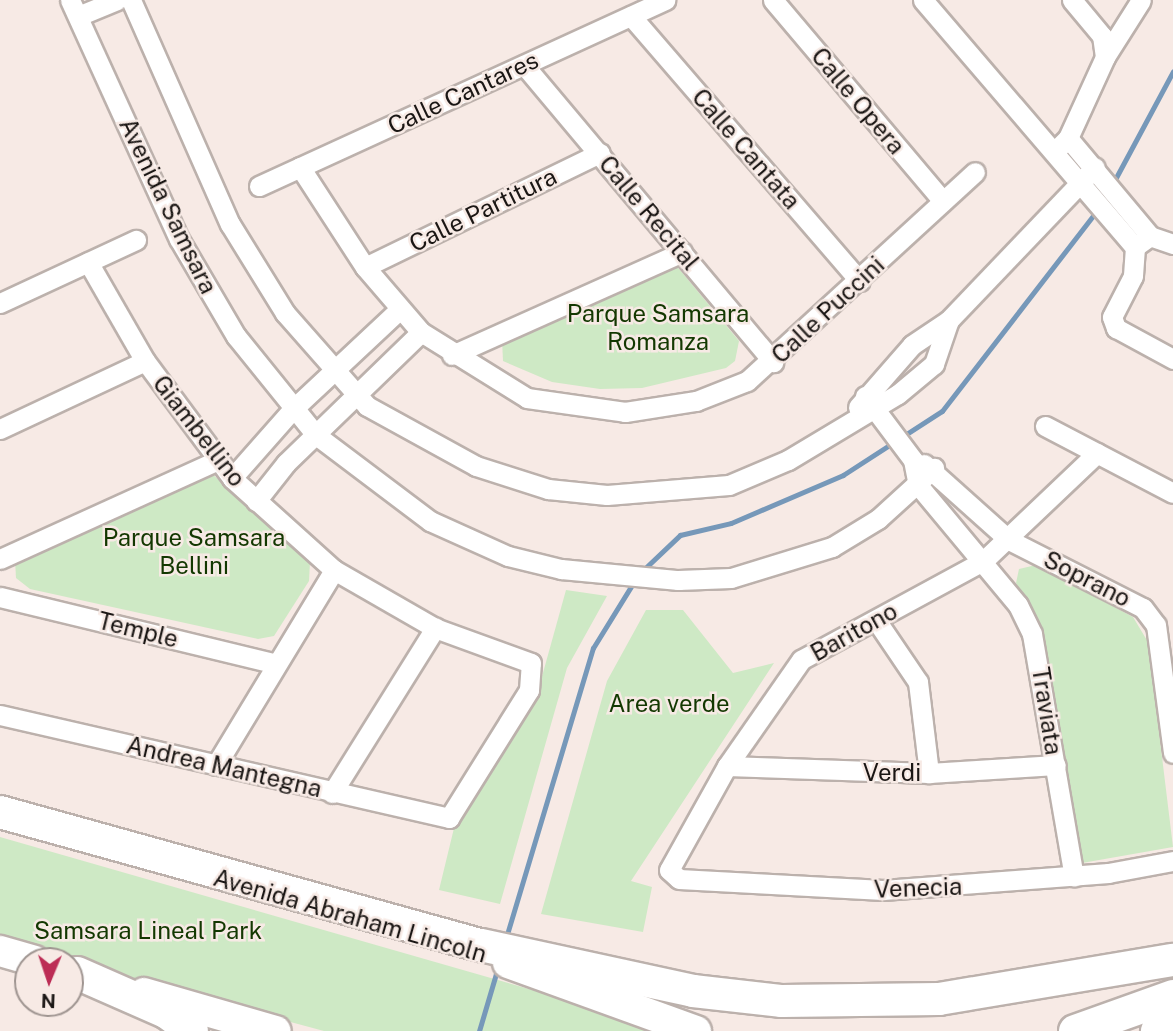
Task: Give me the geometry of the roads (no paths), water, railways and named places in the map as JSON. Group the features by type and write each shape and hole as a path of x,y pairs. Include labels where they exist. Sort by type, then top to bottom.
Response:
{"highway":[{"path":"0,813 520,955 693,991 865,1003 1003,993 1173,960"},
{"path":"84,977 166,1012 192,1031"},
{"path":"1074,1031 1173,996"},
{"path":"1157,1031 1173,1025"}],"main road":[{"name":"Avenida Abraham Lincoln","path":"0,813 465,948 642,1007 696,1031"},
{"path":"84,975 276,1031"}],"street":[{"path":"74,8 117,0"},
{"name":"Avenida Samsara","path":"131,0 247,257 333,372 354,395 456,458 527,484 607,495 729,485 788,460 934,364 949,320"},
{"name":"Calle Cantares","path":"259,186 666,0"},
{"name":"Calle Opera","path":"773,0 943,201"},
{"path":"923,0 1062,144 1100,173 1130,209 1142,241 1133,276 1112,313 1116,328 1173,359"},
{"path":"1072,0 1102,36 1105,57"},
{"path":"1062,144 1105,57 1141,0"},
{"name":"Avenida Samsara","path":"74,8 179,239 236,336 292,410 316,435 397,500 469,540 533,563 641,579 705,580 783,566 856,534 918,485 934,468"},
{"name":"Calle Cantata","path":"631,16 860,281"},
{"name":"Calle Recital","path":"524,65 773,362"},
{"path":"1062,144 1086,188 1115,225 1142,241 1173,244"},
{"name":"Calle Partitura","path":"365,267 600,153"},
{"name":"Calle Puccini","path":"300,167 365,267 399,310 421,332 452,355 527,398 625,412 725,392 773,362 975,172"},
{"name":"Avenida Samsara","path":"871,403 912,345 949,320 1100,173"},
{"path":"0,303 136,240"},
{"path":"452,355 682,252"},
{"name":"Giambellino","path":"89,262 145,361 216,461 256,501 334,570 435,628 531,663 522,710 449,818"},
{"path":"232,478 292,410 399,310"},
{"path":"256,501 354,395 421,332"},
{"path":"0,429 145,361"},
{"path":"871,403 913,460 918,485"},
{"path":"1045,426 1173,493"},
{"name":"Baritono","path":"669,866 727,766 801,660 983,561 1009,540 1097,453"},
{"path":"913,460 934,468"},
{"path":"0,559 216,461"},
{"name":"Soprano","path":"934,468 1009,540 1143,608 1164,622 1173,746"},
{"name":"Traviata","path":"918,485 983,561 1032,634 1074,876"},
{"path":"216,765 334,570"},
{"name":"Temple","path":"0,597 276,664"},
{"path":"876,620 918,682 929,773"},
{"path":"332,793 435,628"},
{"name":"Andrea Mantegna","path":"0,715 449,818"},
{"name":"Verdi","path":"727,766 929,773 1056,765"},
{"name":"Venecia","path":"669,866 679,879 883,891 1074,876 1173,861"}],"waterway":[{"path":"1112,185 1173,71"},
{"path":"641,572 680,535 731,523 843,475 942,411 1098,209"},
{"path":"505,941 593,648 635,580"},
{"path":"479,1031 498,967"}],"park label":[{"name":"Parque Samsara Romanza","path":"658,328"},
{"name":"Parque Samsara Bellini","path":"194,552"},
{"name":"Area verde","path":"669,704"},
{"name":"Samsara Lineal Park","path":"148,931"}]}
